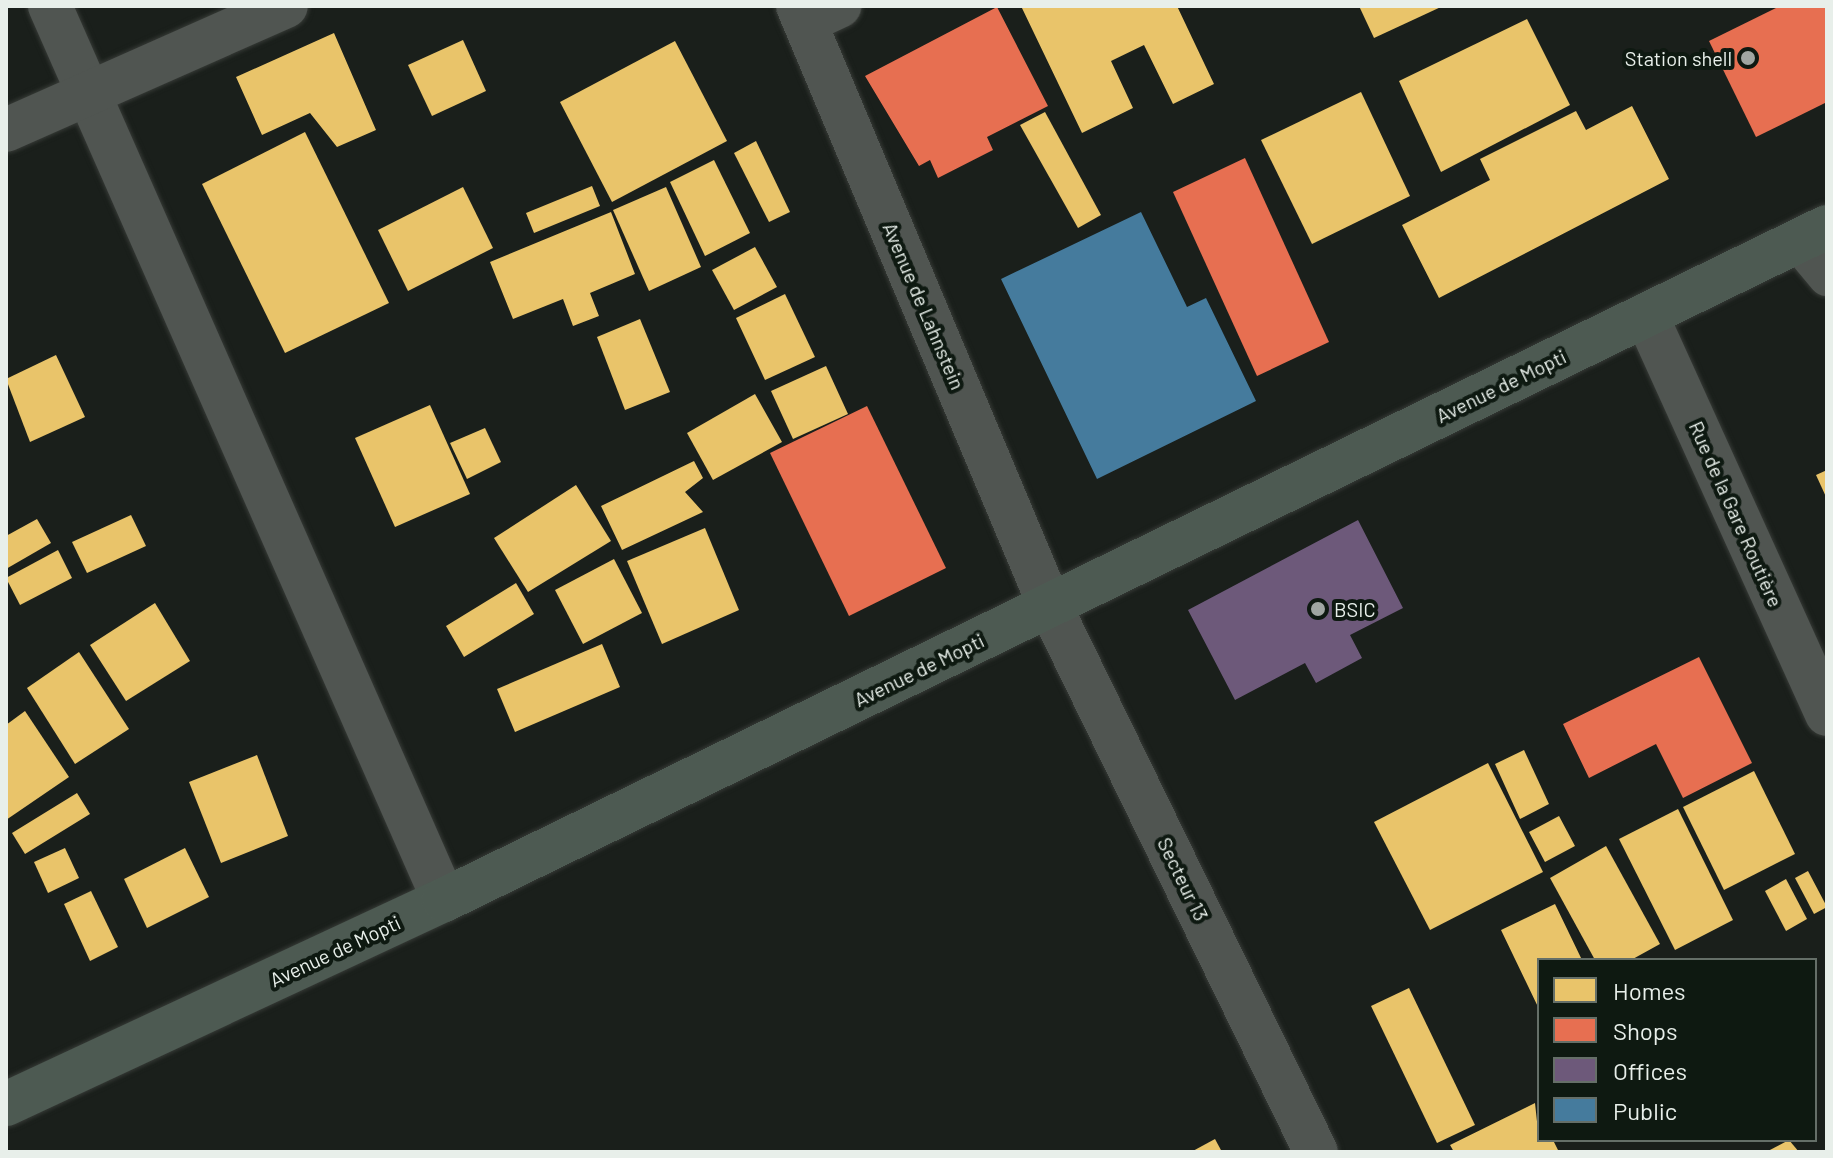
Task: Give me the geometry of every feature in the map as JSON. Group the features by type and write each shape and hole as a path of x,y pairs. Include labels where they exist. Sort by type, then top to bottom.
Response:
{"main road":[{"name":"Avenue de Mopti","path":"6,1104 444,900 1812,234"}],"street":[{"path":"50,6 91,87 444,900"},
{"path":"6,130 91,87 286,6"},
{"name":"Avenue de Lahnstein","path":"814,11 1050,606"},
{"name":"Rue de la Gare Routière","path":"1646,315 1827,714"},
{"name":"Secteur 13","path":"1050,606 1316,1152"}],"lane":[{"path":"1812,234 1827,277"}],"building: Homes":[{"path":"1021,6 1177,6 1214,84 1173,104 1144,45 1111,61 1133,108 1082,133"},
{"path":"1359,6 1443,6 1374,38"},
{"path":"1527,19 1570,105 1441,172 1399,81"},
{"path":"334,33 376,130 337,147 310,113 262,135 236,77"},
{"path":"463,40 486,91 432,116 408,65"},
{"path":"675,41 727,141 612,202 560,102"},
{"path":"1361,92 1410,196 1312,244 1261,140"},
{"path":"1632,106 1669,179 1439,298 1402,225 1490,180 1480,159 1576,111 1586,130"},
{"path":"1045,112 1101,215 1078,228 1020,125"},
{"path":"305,132 389,303 285,353 202,184"},
{"path":"756,141 790,212 769,222 734,153"},
{"path":"714,160 750,233 705,256 670,182"},
{"path":"592,186 600,206 534,233 526,213"},
{"path":"463,187 493,248 408,291 378,230"},
{"path":"666,187 701,267 649,291 613,210"},
{"path":"611,212 635,274 590,293 599,316 573,326 563,299 513,319 490,262"},
{"path":"755,247 777,287 734,310 712,270"},
{"path":"785,294 815,357 765,380 736,318"},
{"path":"640,319 670,392 625,410 597,337"},
{"path":"56,355 85,417 30,442 6,379"},
{"path":"826,366 848,414 793,439 771,391"},
{"path":"755,394 782,442 713,480 687,433"},
{"path":"430,405 470,494 395,527 355,438"},
{"path":"485,428 501,462 467,479 450,443"},
{"path":"694,461 703,478 685,492 703,512 622,550 601,506"},
{"path":"1827,470 1827,499 1816,475"},
{"path":"576,485 611,541 528,592 494,538"},
{"path":"131,515 146,546 87,573 72,542"},
{"path":"37,519 51,543 6,569 6,536"},
{"path":"705,528 739,610 662,644 627,561"},
{"path":"58,550 72,578 20,605 6,578"},
{"path":"614,559 642,613 583,644 555,590"},
{"path":"516,583 534,614 464,657 446,626"},
{"path":"155,603 190,661 126,701 90,645"},
{"path":"602,644 620,687 515,732 497,689"},
{"path":"79,652 129,729 75,764 27,688"},
{"path":"25,711 69,777 6,820 6,725"},
{"path":"1524,750 1549,804 1520,819 1495,764"},
{"path":"257,755 288,836 221,863 189,782"},
{"path":"1488,763 1543,872 1430,930 1374,822"},
{"path":"1754,771 1795,854 1724,890 1683,807"},
{"path":"77,793 90,814 25,854 12,833"},
{"path":"1678,809 1733,920 1675,950 1619,839"},
{"path":"1559,816 1575,846 1545,862 1529,832"},
{"path":"1606,846 1660,944 1635,958 1594,958 1550,878"},
{"path":"65,848 79,878 48,893 34,862"},
{"path":"185,848 209,897 147,928 124,879"},
{"path":"1808,871 1827,907 1814,914 1795,878"},
{"path":"1786,879 1807,919 1786,931 1765,891"},
{"path":"91,891 118,947 90,961 64,904"},
{"path":"1555,904 1581,958 1537,958 1537,1005 1501,930"},
{"path":"1409,988 1475,1125 1437,1143 1371,1006"},
{"path":"1535,1103 1537,1142 1554,1142 1559,1152 1454,1152 1450,1145"},
{"path":"1215,1139 1222,1152 1191,1152"},
{"path":"1791,1142 1799,1152 1766,1152"}],"building: Shops":[{"path":"1780,6 1827,6 1827,102 1756,137 1709,41"},
{"path":"997,7 1048,106 987,137 993,150 938,178 930,160 919,166 865,76"},
{"path":"1245,158 1329,342 1257,376 1173,192"},
{"path":"867,406 946,568 849,616 770,453"},
{"path":"1699,657 1752,763 1683,798 1656,744 1589,778 1563,724"}],"building: Offices":[{"path":"1358,520 1403,608 1350,635 1362,658 1316,683 1305,663 1235,700 1188,610"}],"building: Public":[{"path":"1141,212 1187,307 1206,298 1256,401 1097,479 1001,279"}],"place":[{"name":"Station shell","path":"1748,58"},
{"name":"BSIC","path":"1318,609"}]}
